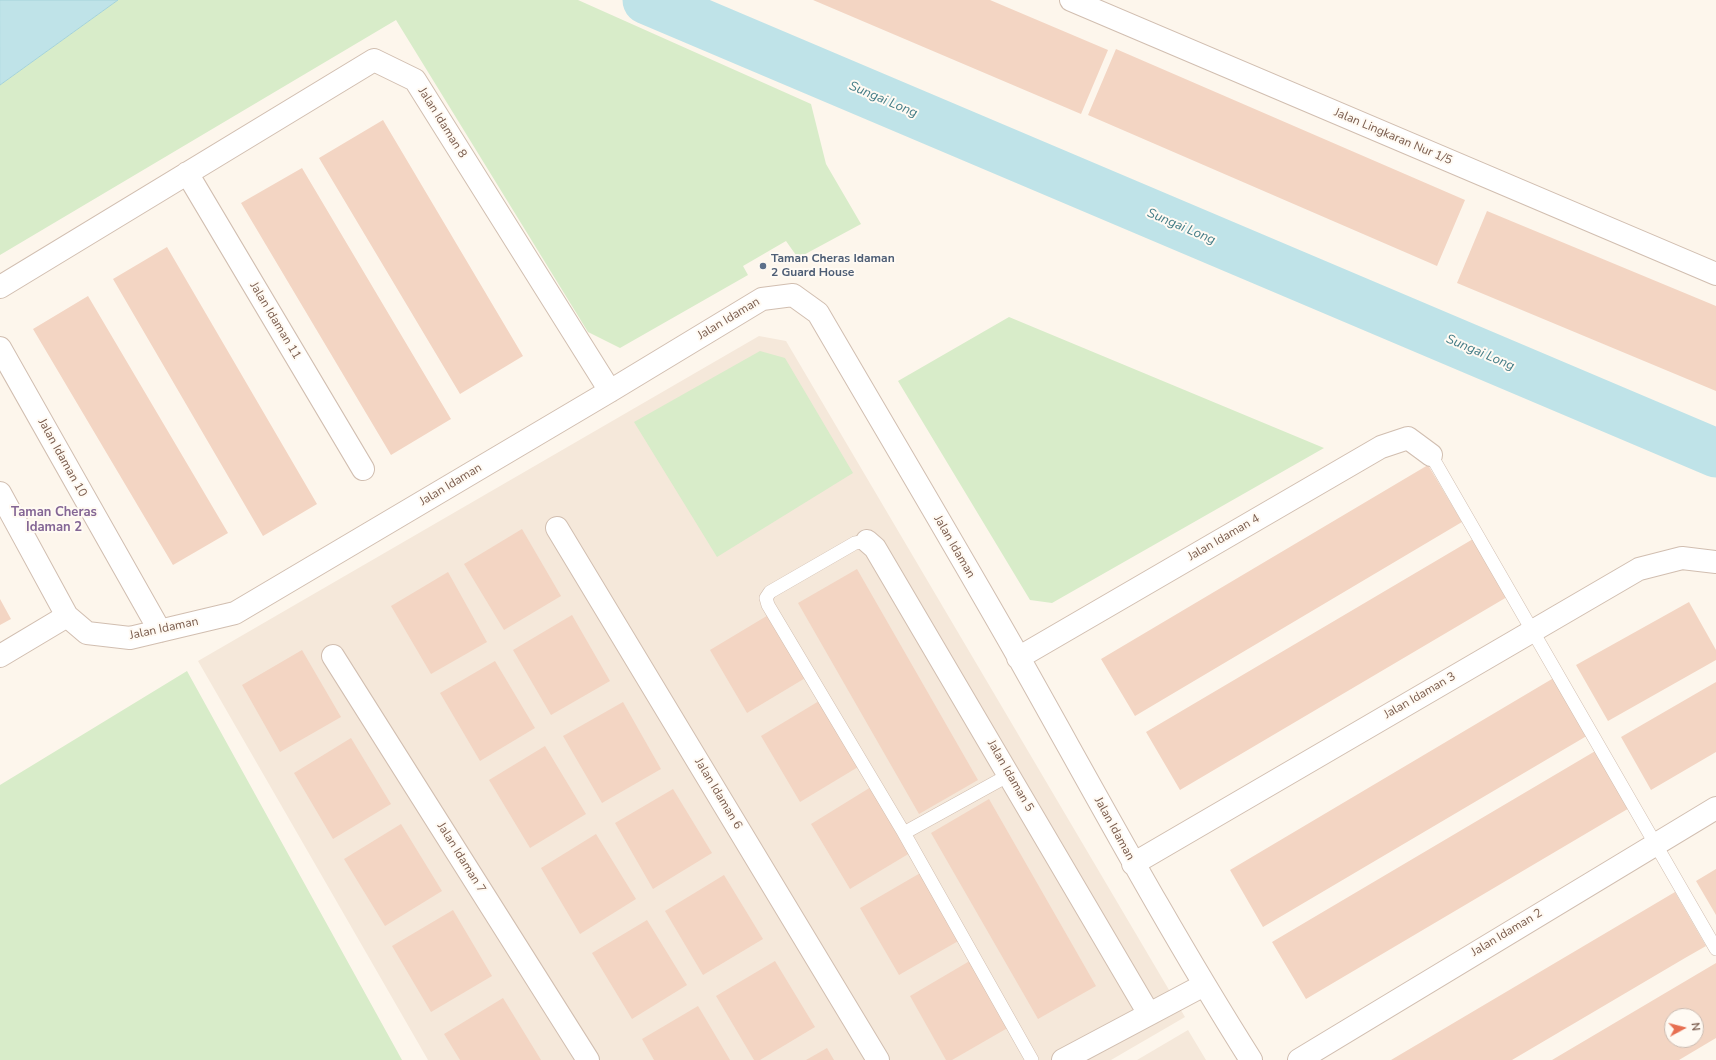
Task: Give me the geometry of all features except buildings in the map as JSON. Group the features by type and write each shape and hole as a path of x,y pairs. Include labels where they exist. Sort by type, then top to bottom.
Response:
{"street":[{"name":"Jalan Lingkaran Nur 1/5","path":"1070,0 1716,274"},
{"name":"Jalan Idaman 8","path":"187,173 374,60 415,80 610,390"},
{"path":"0,287 187,173"},
{"name":"Jalan Idaman 11","path":"187,173 363,469"},
{"name":"Jalan Idaman","path":"0,493 67,616 87,633 130,638 235,613 762,299 793,295 818,313 1018,658 1133,864 1250,1060"},
{"name":"Jalan Idaman 10","path":"0,348 160,631"},
{"name":"Jalan Idaman 4","path":"1018,658 1381,447 1408,438 1431,455"},
{"name":"Jalan Idaman 6","path":"557,528 878,1060"},
{"name":"Jalan Idaman 5","path":"866,541 875,548 1149,1014"},
{"name":"Jalan Idaman 3","path":"1133,864 1532,630 1639,570 1682,558 1716,562"},
{"path":"0,656 67,616"},
{"name":"Jalan Idaman 7","path":"333,656 588,1060"},
{"name":"Jalan Idaman 2","path":"1299,1060 1716,808"},
{"path":"1063,1060 1204,985"}],"lane":[{"path":"1431,455 1716,949"},
{"path":"866,541 855,543 770,592 766,598 772,612 904,833 1032,1060"},
{"path":"904,833 1009,774"}],"shaded area":[{"path":"759,336 786,341 1185,1017 1111,1060 428,1060 198,661"},
{"path":"1188,1030 1206,1060 1137,1060"}],"green space":[{"path":"118,0 578,0 811,104 826,164 861,224 798,258 786,241 743,266 748,275 620,348 588,332 396,20 0,255 0,85"},
{"path":"1009,317 1324,448 1052,603 1030,600 898,381"},
{"path":"760,351 785,358 853,473 717,557 634,422"},
{"path":"187,671 402,1060 0,1060 0,785"}],"water":[{"path":"0,0 118,0 0,85"}],"waterway":[{"name":"Sungai Long","path":"647,0 1716,453"}],"place":[{"name":"Taman Cheras Idaman 2 Guard House","path":"763,266"}],"district":[{"name":"Taman Cheras Idaman 2","path":"54,520"}]}
